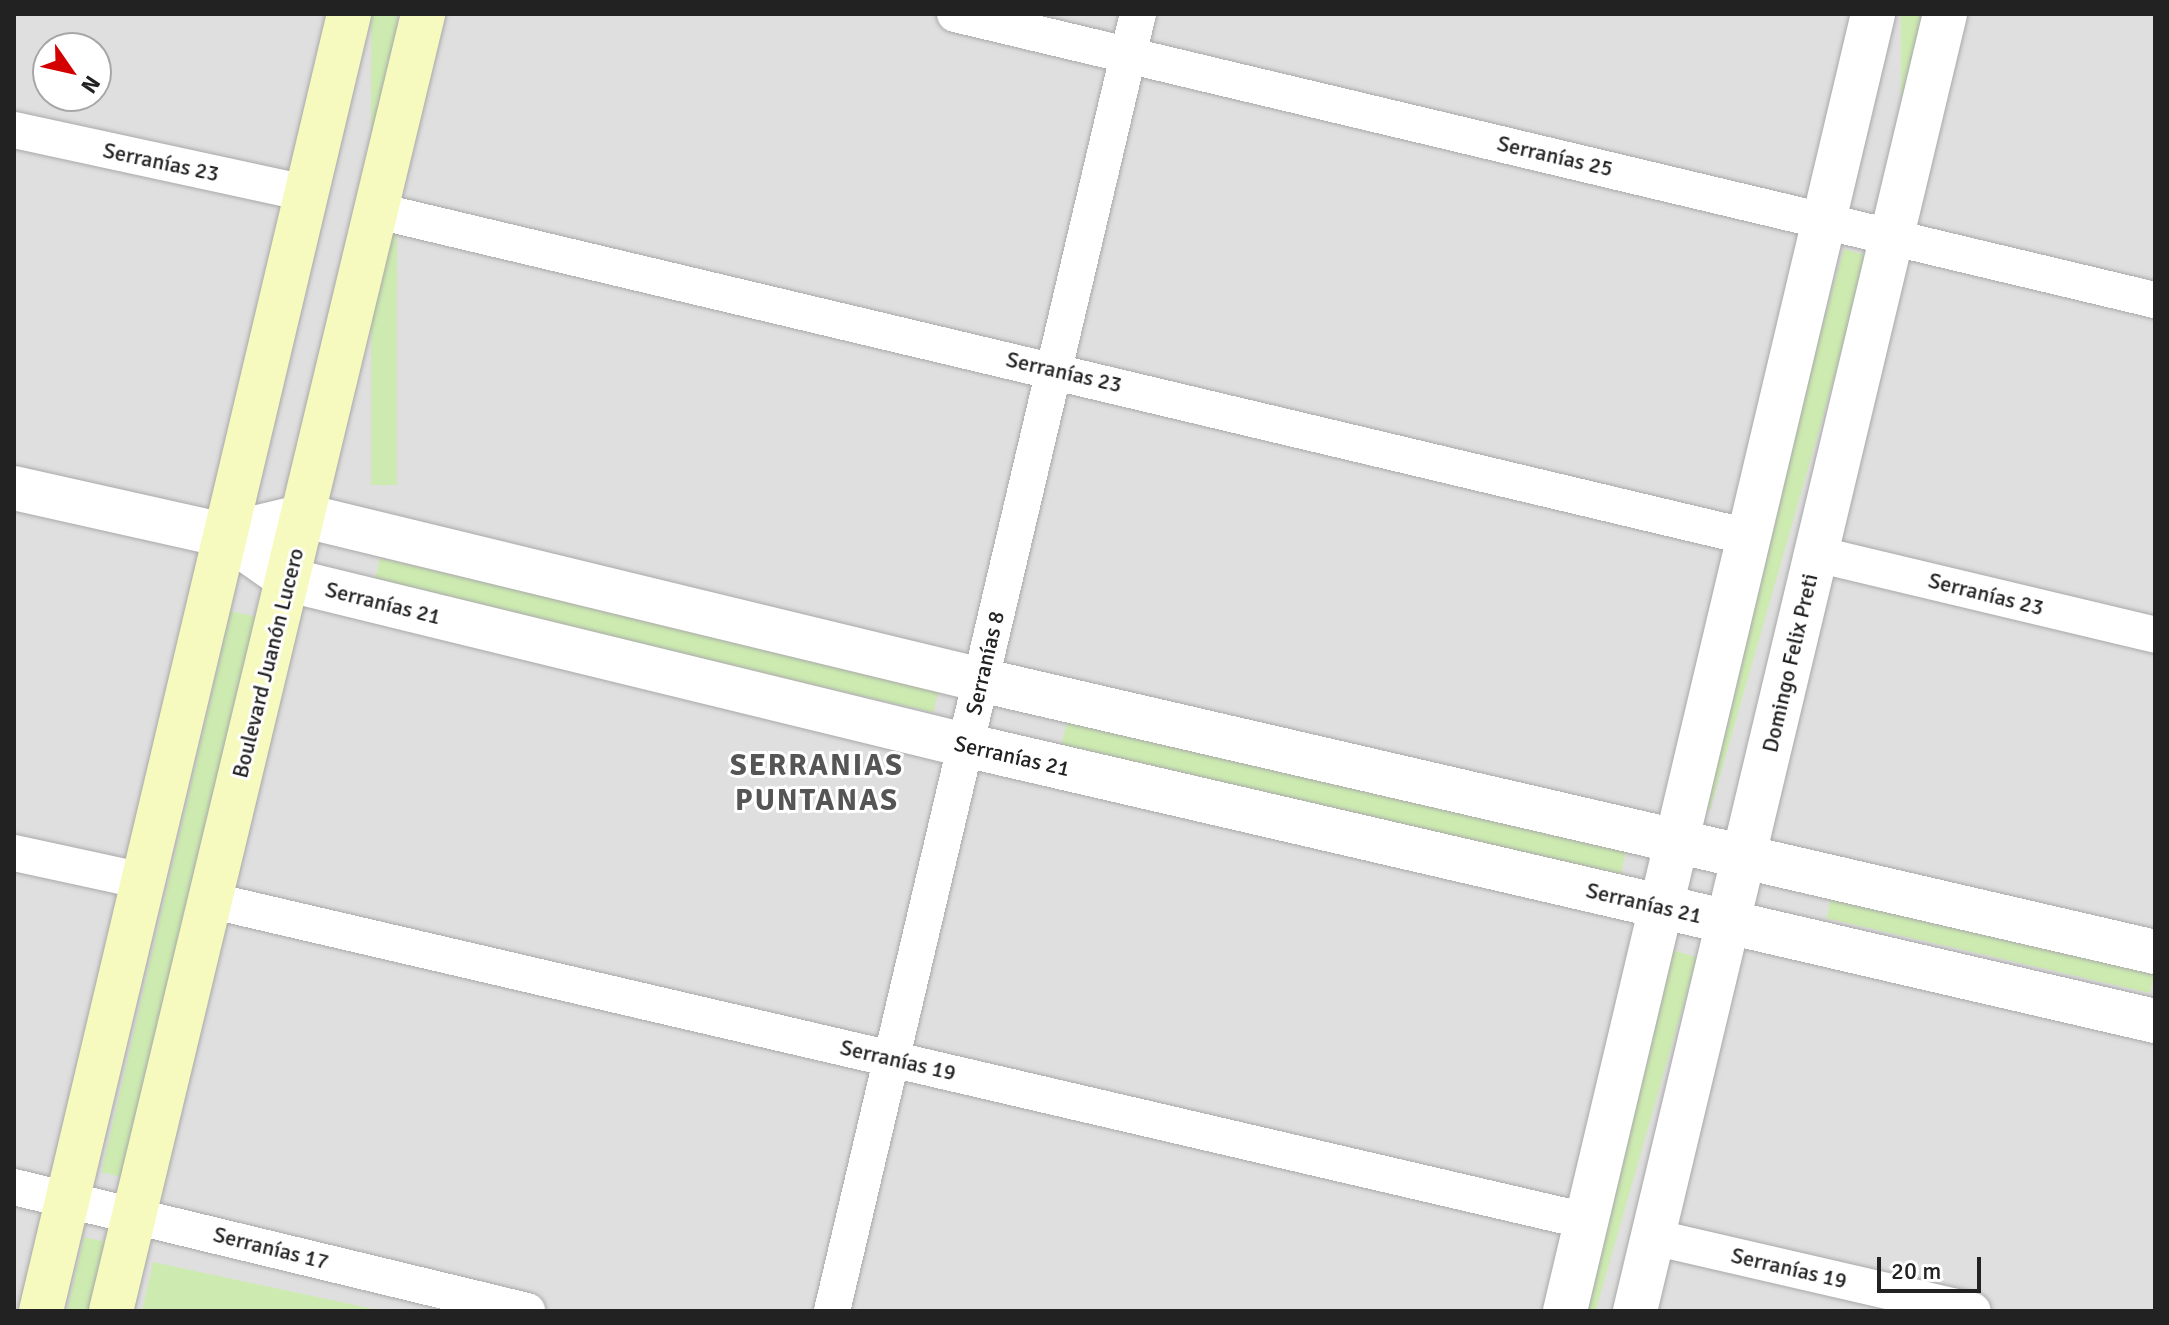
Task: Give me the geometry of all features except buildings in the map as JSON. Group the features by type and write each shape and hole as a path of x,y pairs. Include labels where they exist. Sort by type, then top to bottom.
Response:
{"main road":[{"path":"41,1311 139,880 309,194 349,14"},
{"name":"Boulevard Juanón Lucero","path":"111,1311 305,516 423,14"}],"street":[{"name":"Serranías 25","path":"955,14 2155,300"},
{"name":"Serranías 8","path":"832,1311 1138,14"},
{"path":"1565,1311 1873,14"},
{"name":"Domingo Felix Preti","path":"1635,1311 1945,14"},
{"name":"Serranías 23","path":"14,130 309,194"},
{"name":"Serranías 23","path":"378,211 1749,537"},
{"path":"14,488 225,535 305,516 981,680 2155,952"},
{"name":"Serranías 21","path":"225,535 289,580 965,745 2155,1021"},
{"name":"Serranías 23","path":"1816,554 2155,635"},
{"path":"14,853 139,880"},
{"name":"Serranías 19","path":"209,900 1586,1221"},
{"name":"Serranías 17","path":"14,1187 527,1311"},
{"name":"Serranías 19","path":"1653,1237 1973,1311"}],"shaded area":[{"path":"14,14 2155,14 2155,1311 14,1311"}],"green space":[{"path":"371,14 397,14 397,485 371,485"},
{"path":"1901,14 1927,14 1927,187 1901,187"},
{"path":"1844,249 1869,256 1710,810 1685,803"},
{"path":"380,558 939,687 933,712 374,583"},
{"path":"231,611 256,617 127,1178 101,1172"},
{"path":"1067,721 1626,850 1620,875 1061,746"},
{"path":"1832,894 2155,969 2150,993 1826,918"},
{"path":"1672,950 1697,957 1596,1311 1569,1308"},
{"path":"84,1237 109,1243 94,1311 67,1311"},
{"path":"153,1262 383,1311 142,1311"}],"district":[{"name":"SERRANIAS PUNTANAS","path":"817,783"}]}
